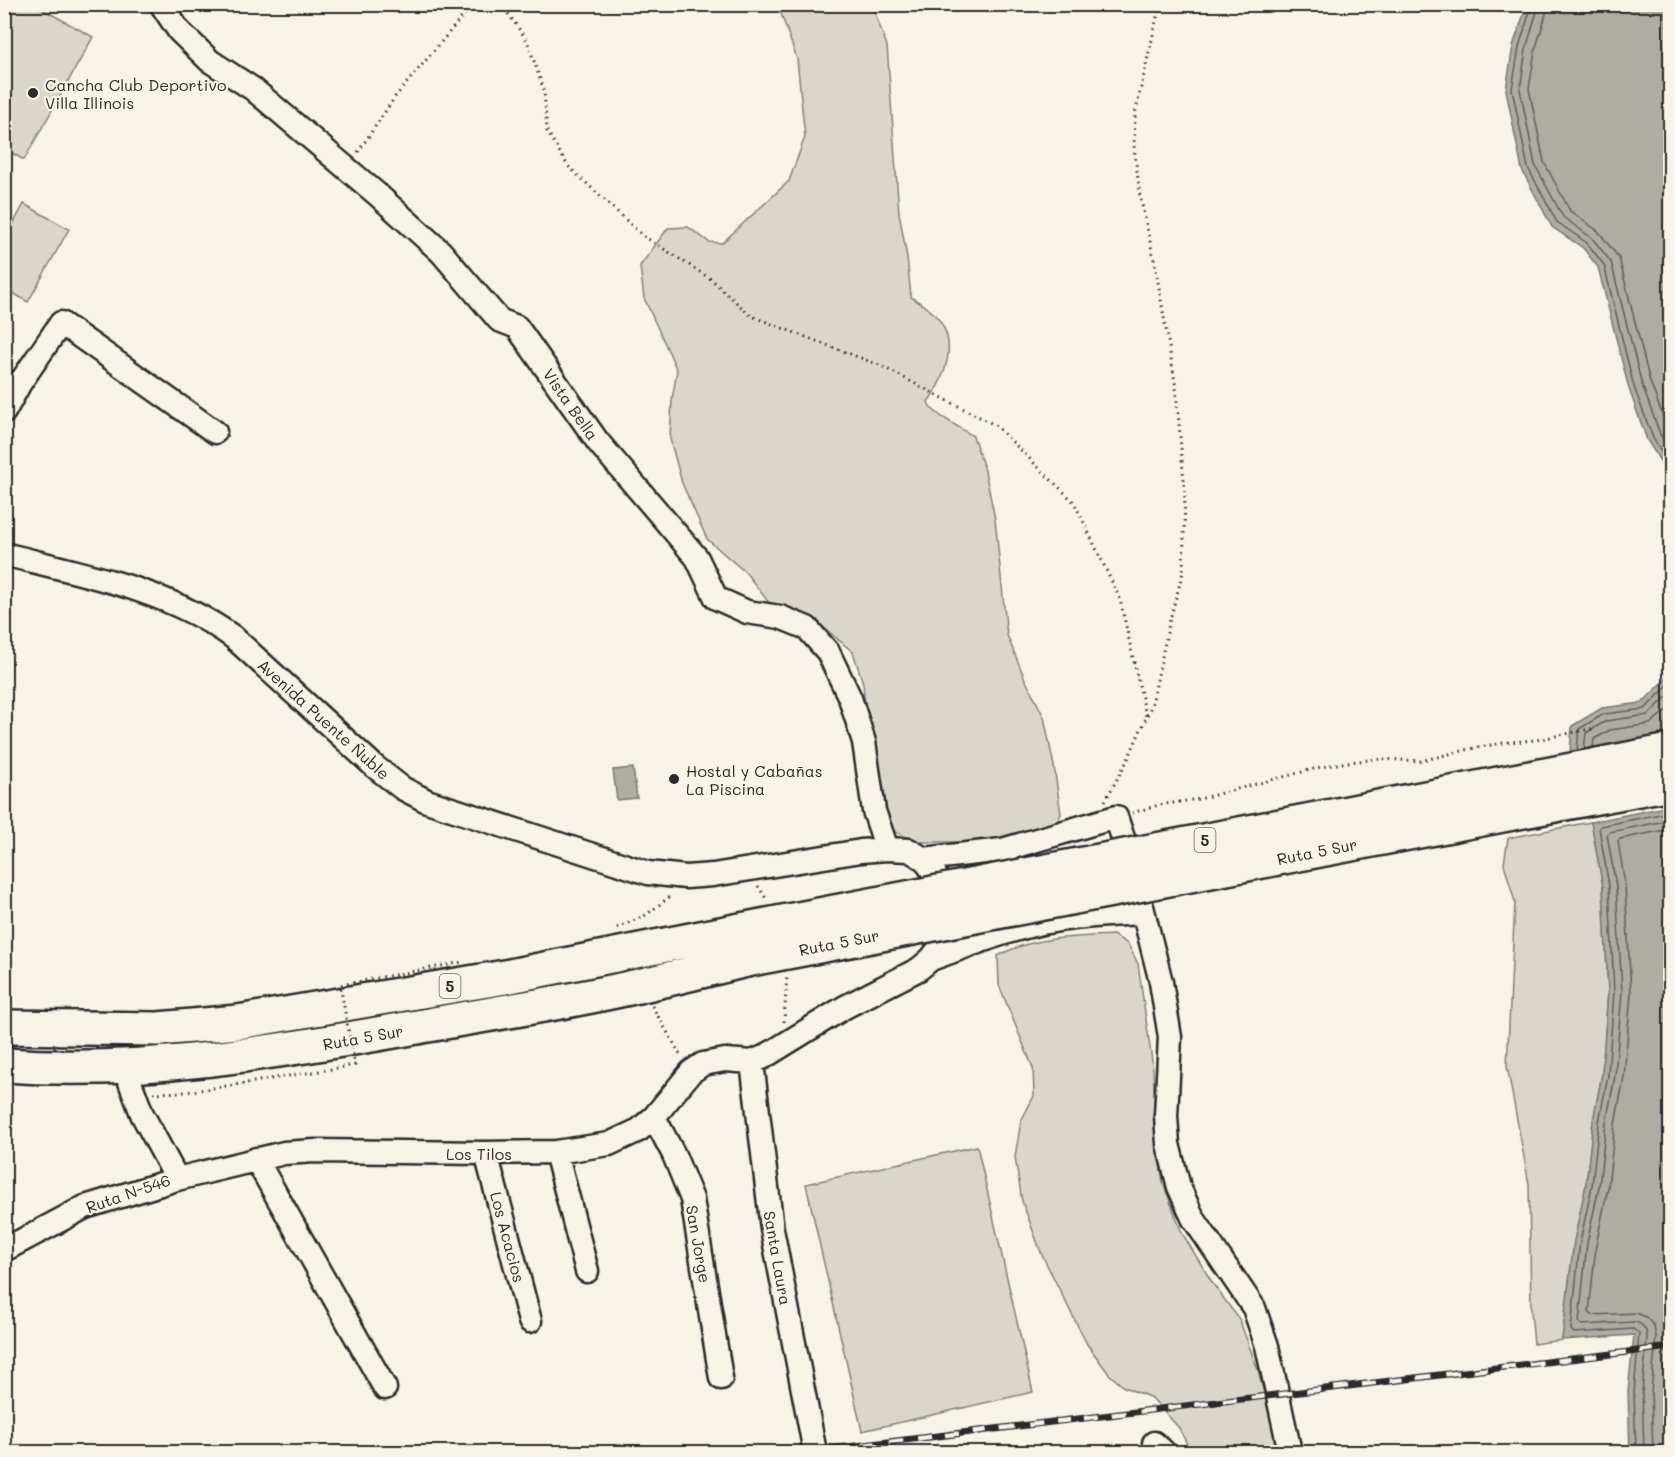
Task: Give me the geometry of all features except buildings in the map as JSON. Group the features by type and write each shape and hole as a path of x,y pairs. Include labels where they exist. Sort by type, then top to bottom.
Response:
{"highway":[{"name":"Ruta 5 Sur","path":"4,1065 73,1068 129,1080 236,1057 302,1048 592,996 645,984 743,945 1671,751"},
{"name":"Ruta 5 Sur","path":"4,1027 158,1029 238,1022 472,982 743,945 1671,783"}],"street":[{"name":"Vista Bella","path":"161,4 179,31 210,62 253,89 347,169 441,252 499,320 517,327 598,442 696,558 716,598 747,612 780,617 807,628 828,652 850,698 864,742 874,811 887,849"},
{"path":"4,412 12,377 61,323 215,432"},
{"name":"Avenida Puente Ñuble","path":"4,554 123,585 195,612 233,637 374,766 402,788 427,801 618,865 648,873 686,877 745,871 861,851 887,849 909,850 924,859"},
{"path":"752,1062 781,1048 845,1007 919,969 932,958 940,947 945,929 945,909 935,874 924,859 1002,850 1116,817 1130,860 1161,982 1170,1037 1166,1116 1168,1144 1179,1187 1193,1218 1254,1308 1267,1346 1290,1452"},
{"path":"932,958 1003,933 1040,924 1080,916 1143,912"},
{"name":"Los Tilos","path":"177,1179 255,1159 315,1150 556,1152 609,1144 639,1130 654,1117 691,1072 703,1064 714,1061 752,1062"},
{"name":"Santa Laura","path":"752,1062 772,1229 815,1452"},
{"name":"Ruta N-546","path":"4,1250 86,1207 177,1179 157,1144 129,1080"},
{"name":"San Jorge","path":"654,1117 674,1155 692,1199 721,1378"},
{"path":"556,1152 587,1271"},
{"name":"Los Acacios","path":"486,1153 530,1321"},
{"path":"255,1159 385,1388"}],"path":[{"path":"347,169 395,98 473,4"},
{"path":"501,4 527,40 544,91 547,131 568,166 642,235 711,279 751,316 879,365 995,425 1074,502 1120,599 1146,717"},
{"path":"1160,4 1135,114 1134,146 1140,196 1155,264 1176,388 1185,506 1183,572 1152,704 1128,759 1101,807 1116,817 1158,805 1198,799 1321,767 1380,759 1420,761 1479,747 1536,740 1595,728"},
{"path":"611,929 635,922 657,908 686,877"},
{"path":"129,1080 186,1092 355,1065 340,985 463,962"},
{"path":"645,984 650,1002 691,1072"}],"shaded area":[{"name":"Cancha Club Deportivo Villa Illinois","path":"5,4 35,5 93,37 24,160 5,149"},
{"path":"778,5 872,5 887,46 899,213 911,297 932,312 942,324 947,335 948,358 945,370 928,402 931,408 942,417 973,436 985,471 995,519 1007,635 1044,717 1054,766 1061,814 1051,833 989,842 919,842 895,832 884,813 866,717 863,683 853,652 823,627 780,617 746,573 707,539 682,483 670,439 672,400 677,370 644,298 640,266 668,228 688,227 709,242 722,243 789,181 805,137 797,59"},
{"path":"24,204 69,229 28,302 4,288 5,239"},
{"path":"1591,822 1603,887 1608,991 1602,1074 1593,1121 1586,1185 1574,1241 1562,1340 1534,1344 1531,1311 1529,1184 1507,1066 1515,902 1504,864 1508,838"},
{"path":"1113,935 1128,944 1138,964 1153,1068 1156,1131 1163,1183 1182,1233 1213,1284 1239,1319 1258,1370 1279,1452 1191,1452 1179,1428 1152,1398 1124,1387 1109,1374 1087,1344 1042,1255 1022,1201 1015,1157 1021,1121 1034,1096 1033,1068 999,985 998,956 1039,942"},
{"path":"977,1146 1033,1392 862,1431 806,1184"}],"water":[{"path":"1527,5 1670,5 1670,477 1647,440 1629,389 1598,267 1583,248 1552,227 1522,170 1506,90 1513,46"},
{"path":"1670,666 1670,770 1572,764 1570,753 1572,726 1602,708 1642,703 1665,680"},
{"path":"633,768 637,798 617,800 613,770"},
{"path":"1670,806 1670,1452 1630,1452 1628,1391 1634,1335 1562,1340 1574,1241 1586,1185 1593,1121 1602,1074 1608,991 1603,887 1591,822"}],"railway":[{"path":"806,1452 1670,1347"}],"place":[{"name":"Cancha Club Deportivo Villa Illinois","path":"33,93"},
{"name":"Hostal y Cabañas La Piscina","path":"674,779"}]}
